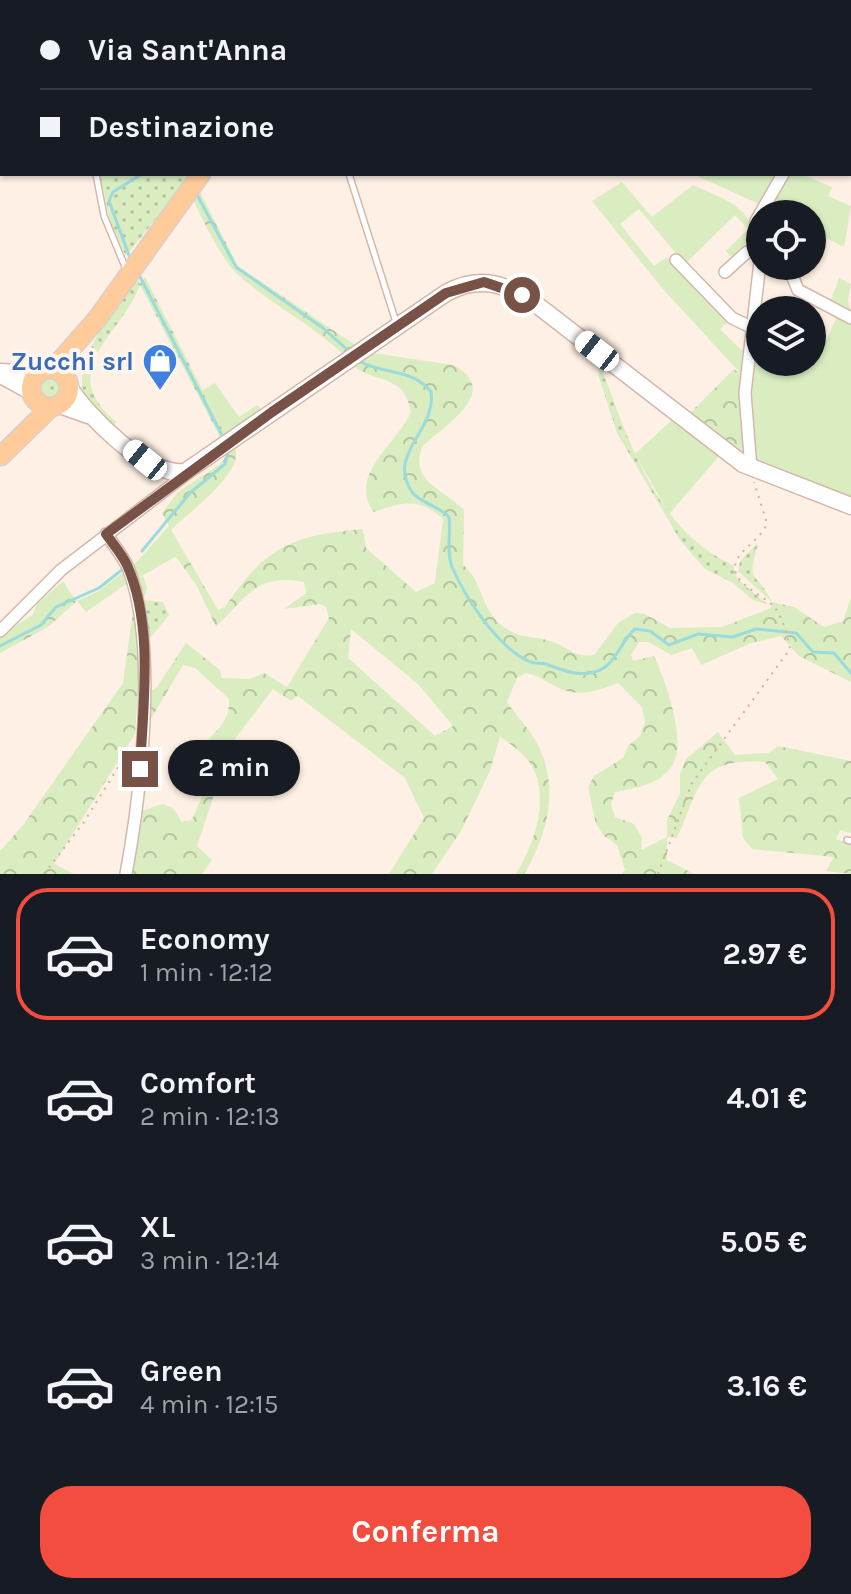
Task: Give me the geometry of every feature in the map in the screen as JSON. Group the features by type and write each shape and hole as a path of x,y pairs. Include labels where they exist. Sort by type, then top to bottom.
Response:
{"main road":[{"path":"0,457 37,383 97,319 195,182"},
{"path":"0,457 67,397 68,384 97,319"},
{"path":"37,383 59,371 68,384"},
{"path":"37,383 40,405 55,406"}],"street":[{"path":"768,200 782,176"},
{"path":"725,272 746,253"},
{"path":"676,260 732,318 746,325"},
{"path":"794,280 798,290 851,318"},
{"path":"0,631 61,570 194,468 397,324 468,284 492,282 511,288 751,469 851,506"},
{"path":"0,373 37,383"},
{"path":"748,376 745,398 751,469"},
{"path":"68,384 92,417 156,468 175,473 194,468"},
{"path":"55,406 92,417"},
{"path":"106,534 126,562 136,593 144,679 139,788 126,874"}],"lane":[{"path":"96,176 104,216 132,268"},
{"path":"350,176 397,324"}],"path":[{"path":"658,874 692,783 786,659 790,649 774,607 741,581 735,568 737,560 759,538 767,523 751,469"},
{"path":"44,874 84,822 141,726"}],"green space":[{"path":"100,176 190,176 126,256 111,225"},
{"path":"697,176 773,176 777,178 764,200 750,200"},
{"path":"786,176 806,176 832,187 828,196 851,206 844,247 826,238 826,200 772,200"},
{"path":"622,182 652,217 693,185 722,198 746,216 746,227 735,215 685,264 639,209 620,224 654,266 667,257 729,321 720,329 741,350 746,346 742,375 663,289 592,201"},
{"path":"198,188 238,266 358,347 345,356 236,273 218,248 192,197"},
{"path":"746,231 746,243 731,257 726,251"},
{"path":"145,277 228,440 223,443 140,285 91,369 91,385 98,403 116,422 112,428 87,399 82,385 83,370 97,336 137,278 140,284"},
{"path":"839,278 851,284 848,300 851,313 830,302"},
{"path":"837,316 851,324 851,500 757,465 749,404 752,376 826,376 826,341"},
{"path":"367,352 453,365 467,375 473,387 471,398 453,420 422,447 420,469 431,484 464,510 463,565 475,580 492,615 515,634 548,640 587,656 594,655 618,623 635,613 645,614 670,628 722,627 771,608 772,602 794,607 824,627 843,621 851,597 851,682 799,656 781,636 751,643 701,665 692,648 671,655 649,642 639,642 631,655 633,661 654,656 673,711 676,756 672,766 660,778 646,785 615,792 611,804 615,817 634,824 642,838 641,850 667,837 667,860 694,874 622,874 625,870 617,845 604,836 596,824 588,787 594,776 623,758 628,746 640,736 645,722 642,707 618,683 580,693 562,689 526,673 517,678 507,702 537,743 544,759 549,793 545,827 524,874 516,874 534,836 540,793 529,761 500,736 490,771 461,831 432,874 389,874 424,818 405,778 298,696 291,701 273,689 231,744 197,846 212,860 202,874 130,874 141,811 163,804 173,808 182,822 192,820 209,780 204,764 207,743 228,712 229,699 195,668 183,665 146,727 147,693 157,687 186,643 220,670 222,678 250,679 264,673 287,687 329,618 326,607 320,604 284,609 306,593 304,582 275,581 264,584 245,597 216,627 197,586 176,557 184,552 218,610 225,607 268,557 298,541 338,532 363,529 366,548 416,592 435,583 443,519 418,504 393,506 374,512 367,499 366,486 370,473 411,412 407,399 395,385 351,364","holes":["351,629 418,684 453,726 435,736 348,658"]},
{"path":"597,357 632,446 662,503 682,528 705,549 733,565 737,579 767,604 753,600 733,583 705,569 680,540 617,433 599,377"},
{"path":"734,369 742,375 748,460 689,414"},
{"path":"50,375 59,379 63,388 59,397 50,401 41,397 37,388 41,379"},
{"path":"215,383 239,417 257,405 265,413 228,440 202,391"},
{"path":"674,418 720,455 669,514 635,454"},
{"path":"234,446 236,456 233,467 225,478 171,530 162,513 178,492 220,464"},
{"path":"169,526 184,552 136,579 132,567"},
{"path":"758,543 753,572 772,602 738,571 740,561"},
{"path":"125,571 129,582 86,612 77,601 99,591"},
{"path":"143,576 147,587 144,600 163,602 169,615 146,643 136,579"},
{"path":"63,581 70,592 31,618 37,604"},
{"path":"70,592 77,601 48,627 0,653 0,635"},
{"path":"134,604 140,665 135,734 54,864 74,874 0,874 0,851 23,825 123,683"},
{"path":"718,732 735,755 769,753 778,746 851,761 851,833 840,830 836,839 851,844 851,874 826,871 834,857 752,849 743,838 739,798 778,779 765,762 743,762 714,770 698,789 677,838 667,837 667,820 680,794 680,774 686,759"}],"waterway":[{"path":"130,258 109,201 113,192 139,176"},
{"path":"196,193 236,267 323,328 351,353"},
{"path":"139,275 224,439"},
{"path":"359,361 407,375 424,384 431,392 427,419 408,454 406,478 415,496 449,517 449,555 458,580 494,633 516,654 533,663 583,674 605,667 635,629 650,631 669,645 698,634 733,637 756,629 796,633 813,652 834,653 851,673"},
{"path":"142,551 190,493 225,464 229,449"},
{"path":"0,646 41,625 56,607 99,588 123,569"}],"place":[{"name":"Zucchi srl","path":"160,392"}],"route":[{"path":"140,769 144,679 141,618 126,562 106,534 272,412 446,293 468,284 492,282 522,295"}]}
